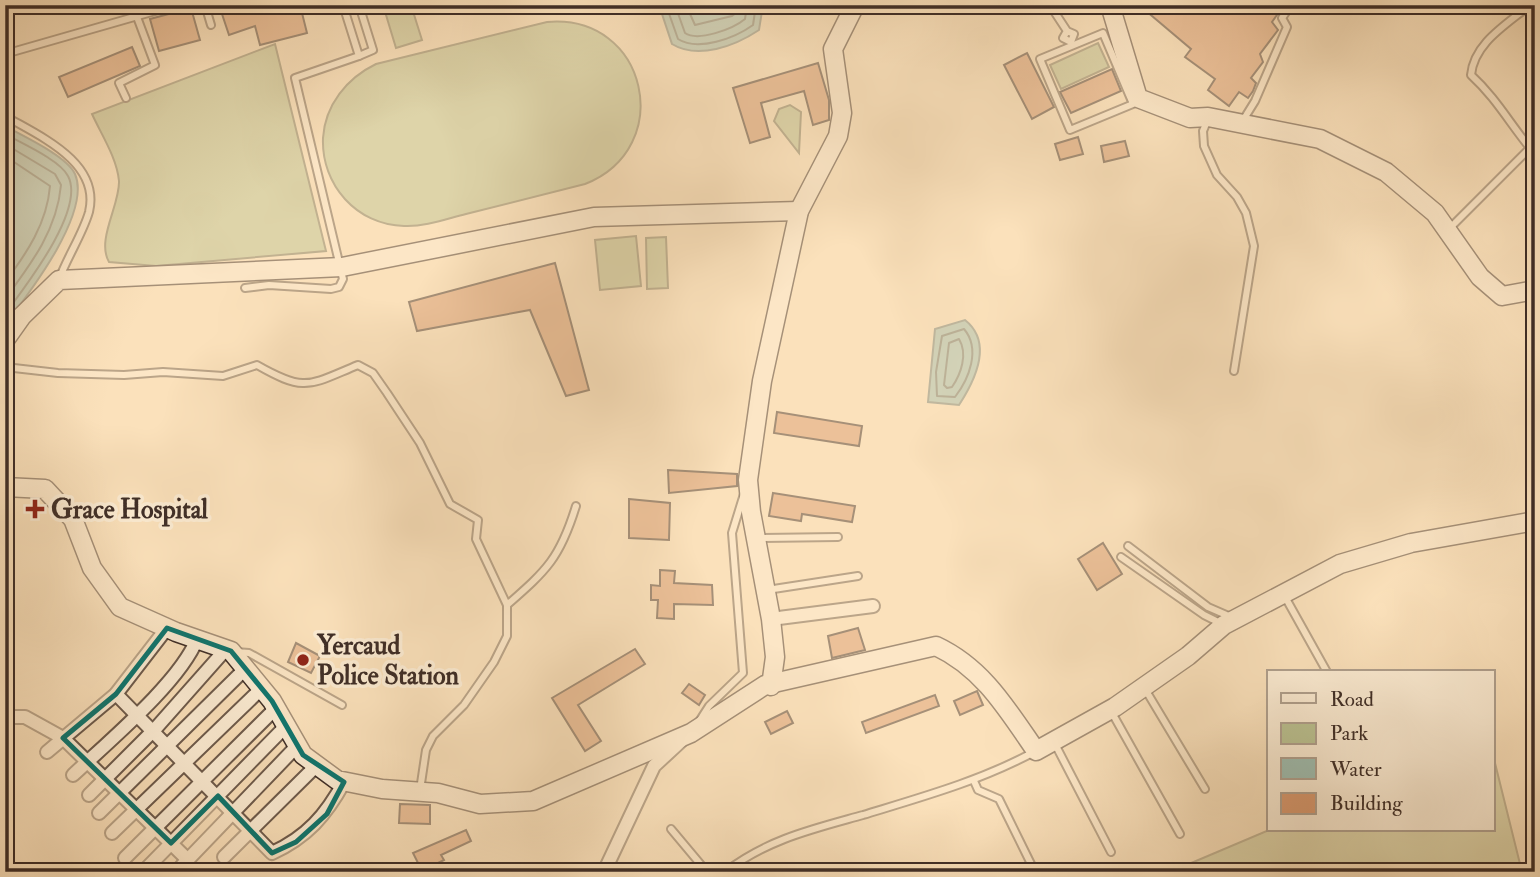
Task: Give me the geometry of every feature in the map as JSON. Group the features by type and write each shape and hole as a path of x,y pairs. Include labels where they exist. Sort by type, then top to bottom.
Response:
{"main road":[{"path":"771,686 775,657 771,619 748,480 762,381 799,211 838,136 842,113 833,49 855,5"},
{"path":"1110,5 1138,98 1190,118 1208,117 1320,139 1386,172 1435,213 1480,277 1502,296 1535,290"},
{"path":"5,340 22,316 59,280 342,267 594,217 799,211"},
{"path":"5,487 45,489 73,519 92,568 120,607 167,628 228,650 276,708 297,746 317,765 344,782 420,792 480,804 533,801 691,733 765,685 771,686 936,646 959,657 992,687 1036,751 1111,710 1188,656 1230,622 1340,564 1411,543 1535,521"}],"street":[{"path":"771,619 873,606"},
{"path":"47,752 116,694 167,628"},
{"path":"73,775 137,715 191,653 197,639"},
{"path":"89,795 228,650"},
{"path":"99,813 245,669"},
{"path":"112,833 261,689"},
{"path":"116,694 272,853 296,842 327,814 344,782"},
{"path":"125,858 276,708"},
{"path":"5,717 25,717 62,738 187,859"},
{"path":"144,872 285,727"},
{"path":"604,872 654,766 691,733"},
{"path":"176,872 297,746"},
{"path":"224,857 317,765"}],"lane":[{"path":"5,54 176,5"},
{"path":"205,5 211,25"},
{"path":"343,5 359,56"},
{"path":"245,288 269,285 335,288 343,279 295,78 373,50 359,5"},
{"path":"1049,5 1067,31 1083,41"},
{"path":"1448,230 1530,148 1500,110 1495,97 1471,75 1472,60 1485,43 1530,5"},
{"path":"1241,124 1255,101 1287,27 1282,18 1289,8"},
{"path":"126,98 119,83 155,65 137,17"},
{"path":"1061,50 1063,36 1067,31"},
{"path":"1103,33 1133,104 1070,130 1040,59 1061,50 1103,33"},
{"path":"1064,40 1071,42 1075,36"},
{"path":"5,116 69,156 82,172 88,188 89,211 59,280"},
{"path":"1208,117 1203,131 1204,146 1217,175 1237,197 1246,213 1254,246 1234,371"},
{"path":"5,368 58,373 124,375 163,372 223,376 257,365 298,385 324,381 358,365 373,373 420,443 450,504 478,520 476,539 507,605 507,636 494,662 464,705 433,736 426,750 420,792"},
{"path":"691,733 709,706 743,673 732,533 748,480"},
{"path":"507,605 548,569 566,539 576,506"},
{"path":"756,538 838,537"},
{"path":"1128,546 1230,622"},
{"path":"1121,557 1204,615 1230,622"},
{"path":"766,590 858,576"},
{"path":"1283,593 1326,670"},
{"path":"228,650 249,653 342,705"},
{"path":"1144,687 1205,789"},
{"path":"1111,710 1180,834"},
{"path":"1053,740 1111,852"},
{"path":"725,872 749,854 788,835 974,781 1036,751"},
{"path":"974,781 978,790 999,799 1035,872"},
{"path":"671,830 708,872"}],"highlighted area":[{"path":"167,628 231,651 272,701 303,755 344,782 327,814 296,842 272,853 218,796 171,843 63,738 116,694"}],"green space":[{"path":"383,5 411,5 422,40 396,48"},
{"path":"547,22 581,25 608,38 628,60 638,86 640,115 632,142 614,166 585,184 420,225 387,224 357,210 345,199 328,171 323,138 333,104 356,77 376,64"},
{"path":"1098,43 1109,67 1061,89 1050,65"},
{"path":"275,44 326,251 156,266 109,262 105,243 118,190 118,172 92,114"},
{"path":"790,105 801,112 799,153 774,121 779,109"},
{"path":"636,236 641,286 600,290 595,240"},
{"path":"666,237 668,288 647,289 646,238"},
{"path":"1494,759 1522,872 1170,872 1267,831 1494,832"}],"water":[{"path":"659,5 763,5 759,30 728,46 693,51 672,44"},
{"path":"5,126 63,160 75,174 78,190 74,210 55,253 5,325"},
{"path":"965,320 974,329 978,340 980,351 975,374 959,405 928,402 935,329"}],"building":[{"path":"219,5 300,5 307,33 260,45 255,26 229,35"},
{"path":"1139,5 1284,5 1272,22 1278,30 1260,54 1263,62 1251,78 1256,83 1253,91 1248,98 1239,92 1229,106 1208,90 1215,79 1185,57 1191,49"},
{"path":"191,8 200,40 159,51 150,19"},
{"path":"132,47 140,66 68,97 59,77"},
{"path":"1027,53 1054,107 1032,119 1004,65"},
{"path":"818,63 829,100 829,120 813,125 804,91 761,103 770,137 750,143 733,88"},
{"path":"1112,69 1121,91 1071,113 1060,92"},
{"path":"1078,137 1083,154 1060,160 1055,144"},
{"path":"1125,141 1129,156 1104,162 1101,146"},
{"path":"555,263 589,390 566,396 530,310 417,331 409,302"},
{"path":"777,412 862,426 859,446 774,433"},
{"path":"668,470 737,474 737,486 669,493"},
{"path":"773,493 855,506 852,522 802,514 801,521 769,516"},
{"path":"629,499 670,503 669,540 629,538"},
{"path":"1103,543 1122,574 1097,590 1078,559"},
{"path":"660,570 675,571 674,583 712,585 713,605 674,604 674,619 657,618 658,600 651,600 651,585 660,586"},
{"path":"858,628 865,650 832,658 828,636"},
{"path":"296,643 320,656 311,673 288,662"},
{"path":"635,649 645,664 578,705 601,741 585,751 552,698"},
{"path":"689,684 705,695 699,705 682,693"},
{"path":"977,691 983,705 960,715 954,701"},
{"path":"935,695 939,706 866,733 862,722"},
{"path":"787,711 793,723 771,734 765,722"},
{"path":"400,804 430,805 430,824 399,823"},
{"path":"466,830 471,841 441,855 444,860 422,871 413,853"}],"place":[{"name":"Grace Hospital","path":"35,509"},
{"name":"Yercaud Police Station","path":"303,660"}]}
